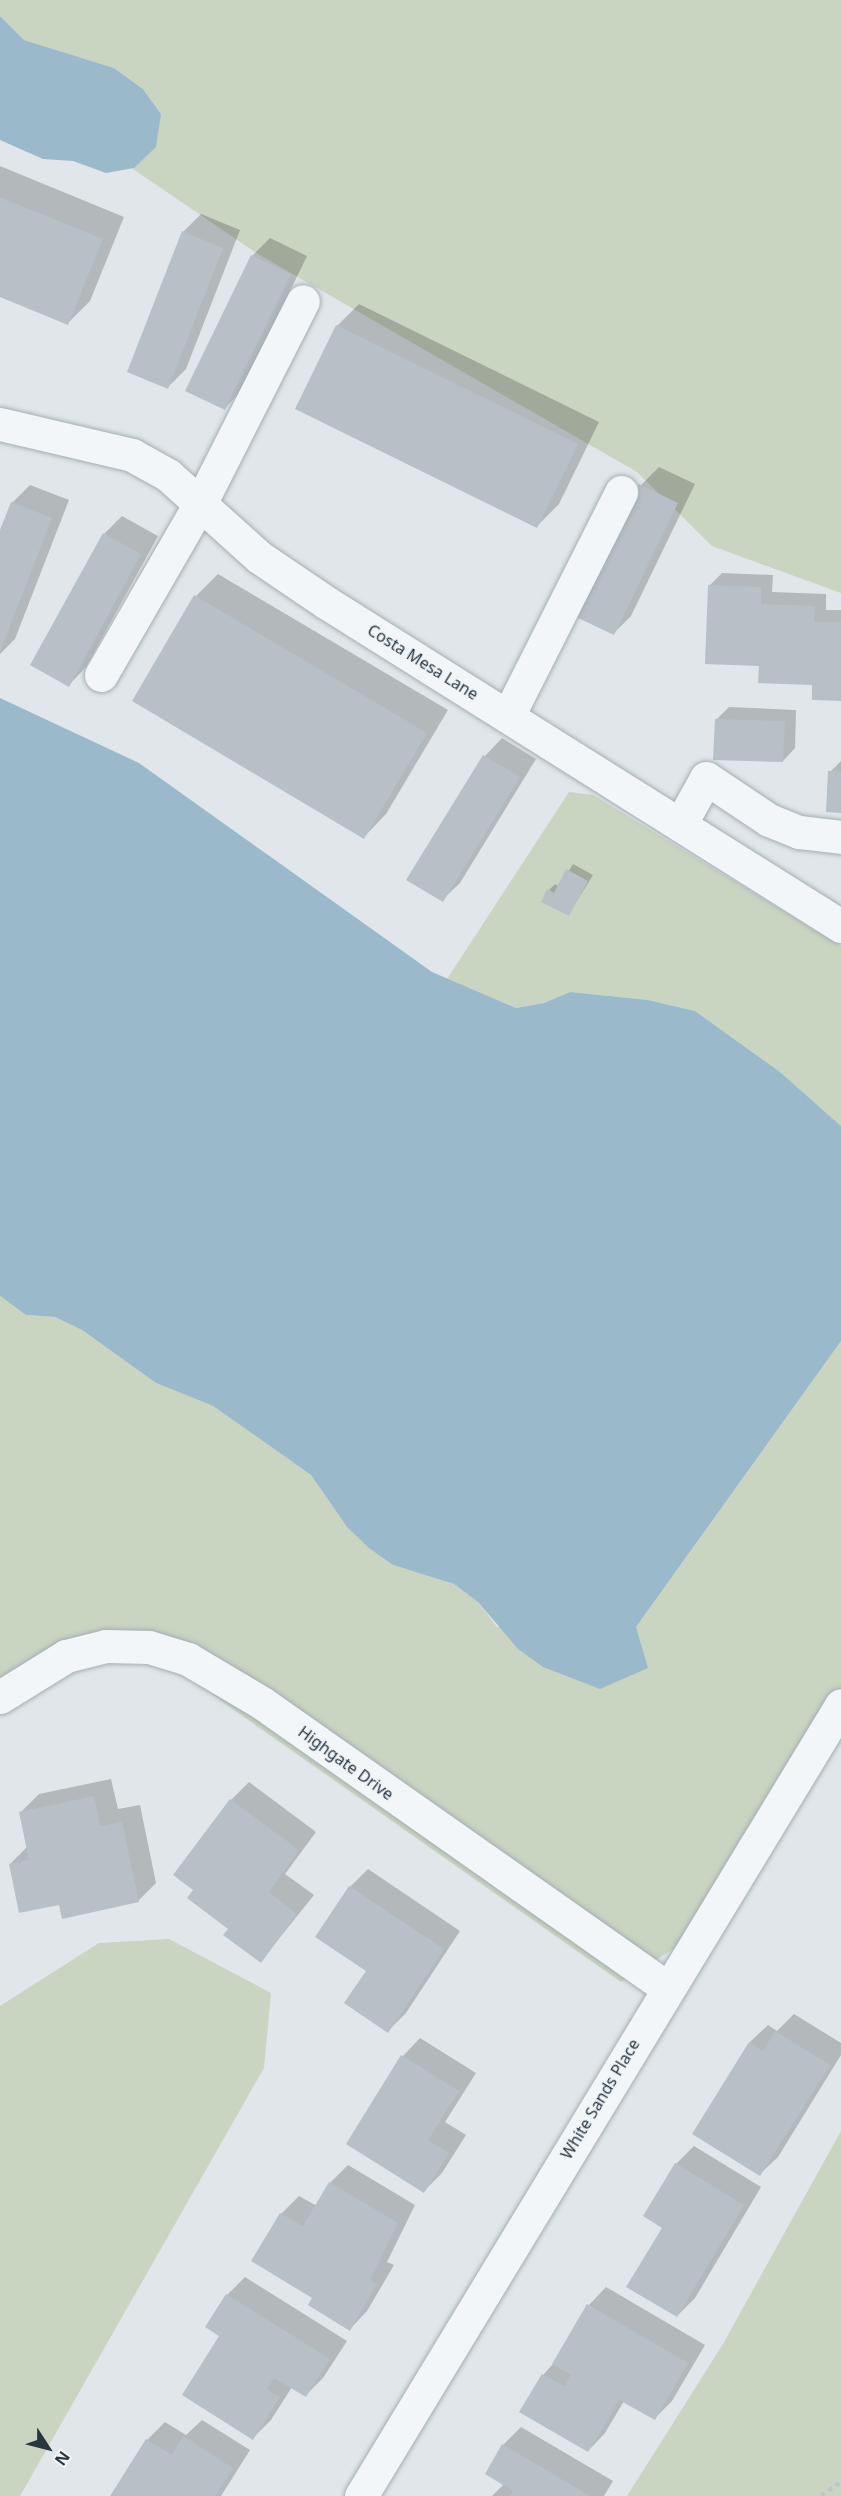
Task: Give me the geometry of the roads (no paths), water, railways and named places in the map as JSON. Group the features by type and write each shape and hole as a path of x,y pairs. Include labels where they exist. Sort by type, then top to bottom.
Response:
{"street":[{"path":"101,675 201,502 303,301"},
{"name":"Costa Mesa Lane","path":"0,424 132,455 168,475 201,502 259,557 841,926"},
{"path":"508,716 621,492"},
{"path":"681,823 706,778 769,820 799,832 841,837"},
{"name":"Highgate Drive","path":"0,1697 66,1656 106,1646 149,1647 188,1659 262,1703 666,1988"},
{"name":"White Sands Place","path":"361,2496 666,1988 841,1705"}],"water":[{"path":"0,16 24,40 114,68 143,89 161,114 156,147 134,168 106,173 73,161 43,159 0,140"},
{"path":"0,698 139,763 432,972 516,1008 544,1003 570,992 648,1000 695,1011 780,1072 841,1126 841,1341 636,1627 648,1668 600,1689 543,1667 518,1649 478,1602 454,1584 393,1565 369,1548 347,1527 311,1475 213,1406 156,1383 82,1330 55,1317 26,1315 0,1296"}]}
